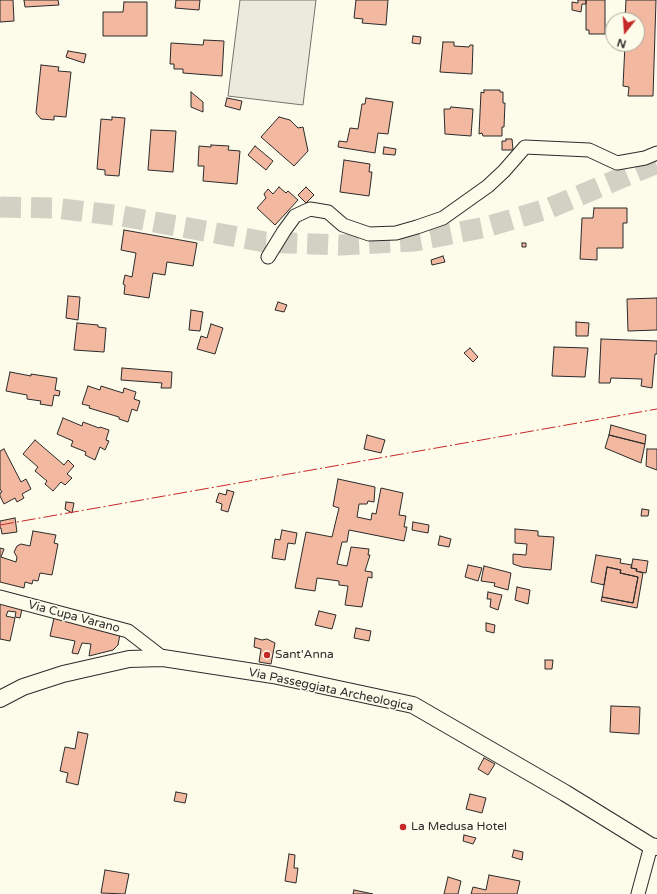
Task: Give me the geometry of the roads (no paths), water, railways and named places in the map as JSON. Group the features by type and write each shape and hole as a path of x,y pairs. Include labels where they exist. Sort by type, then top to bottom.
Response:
{"street":[{"path":"268,257 295,216 310,209 328,212 343,224 369,234 396,232 417,227 443,218 488,186 504,171 525,147 589,150 617,163 644,158 657,153"},
{"name":"Via Cupa Varano","path":"0,597 128,631 163,658"},
{"name":"Via Passeggiata Archeologica","path":"0,699 23,687 63,674 129,660 163,658 279,677 413,705 654,846"},
{"path":"638,894 654,846"}],"tunnel":[{"path":"0,207 54,208 122,216 265,242 341,245 415,241 486,227 547,209 657,163"}],"place":[{"name":"Sant'Anna","path":"267,655"},
{"name":"La Medusa Hotel","path":"403,827"}]}
